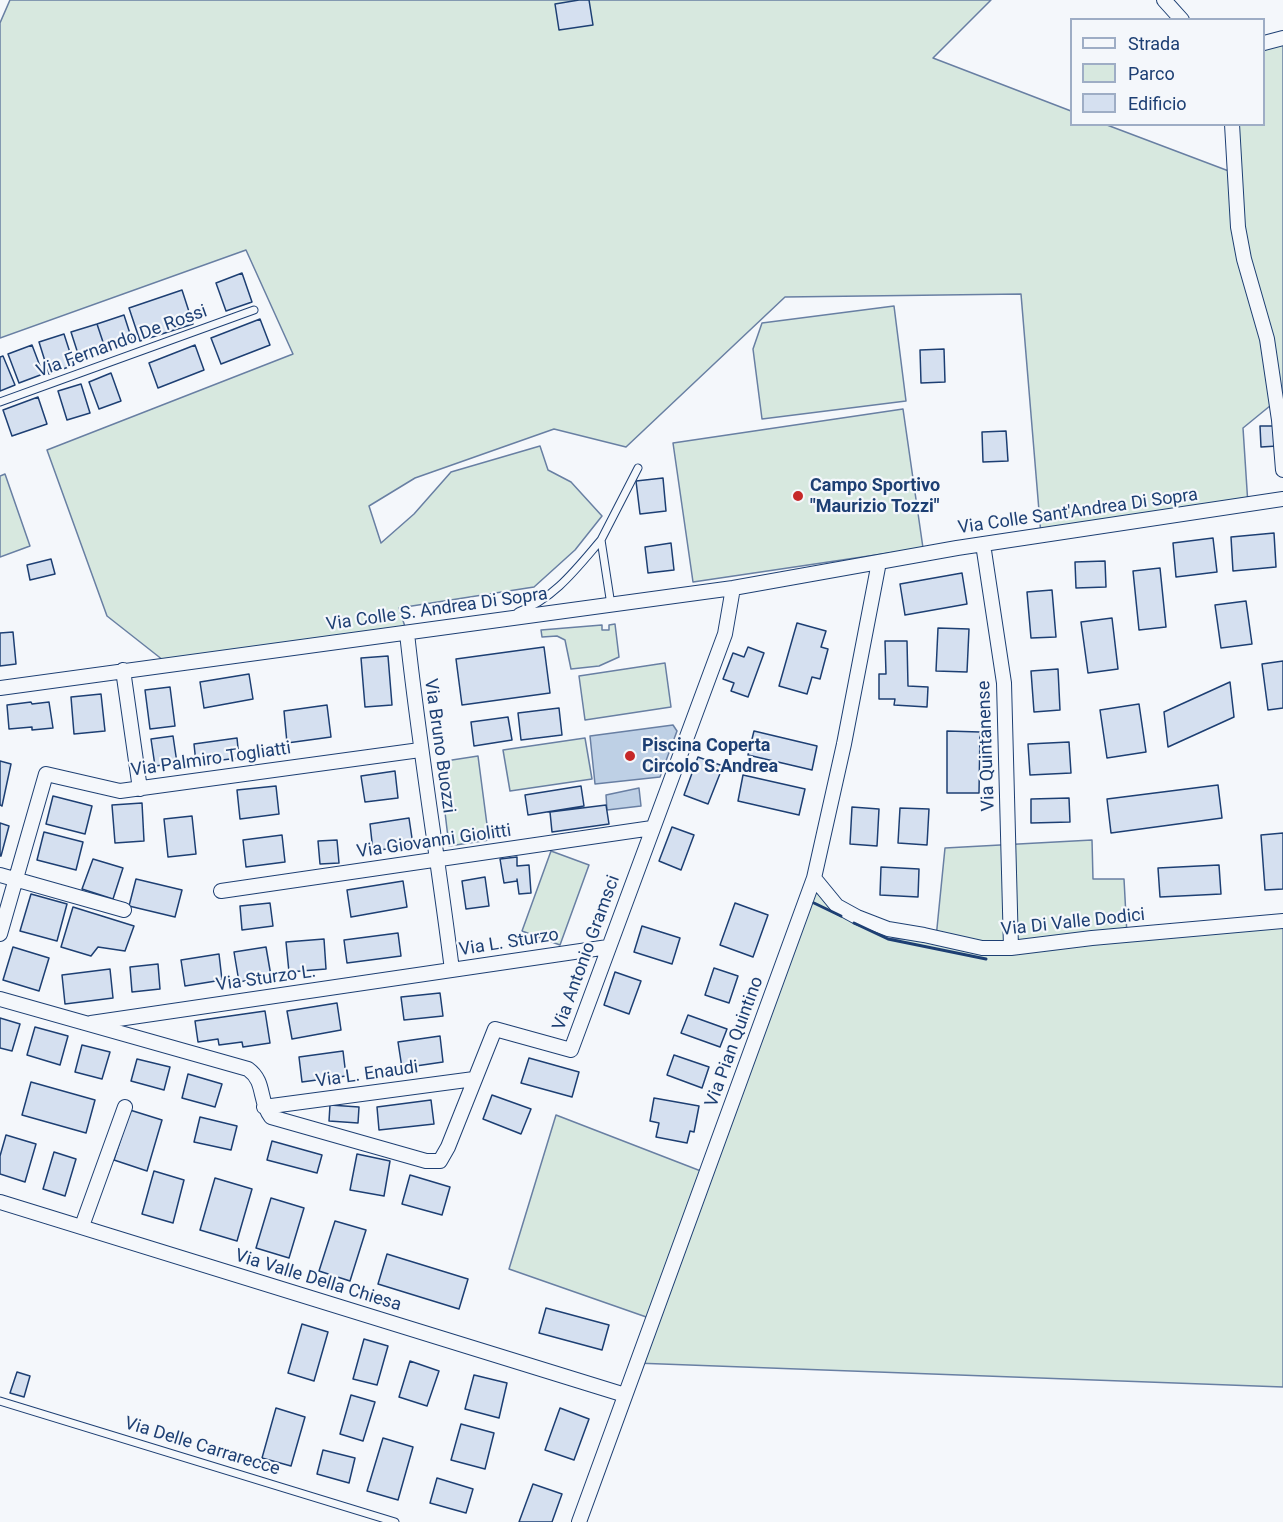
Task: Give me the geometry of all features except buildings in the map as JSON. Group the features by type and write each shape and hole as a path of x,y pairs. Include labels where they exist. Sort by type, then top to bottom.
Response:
{"street":[{"path":"1164,0 1180,18"},
{"path":"1265,42 1283,38"},
{"path":"1232,126 1238,227 1244,259 1267,339 1280,420 1283,470"},
{"name":"Via Colle Sant'Andrea Di Sopra","path":"879,562 1283,499"},
{"name":"Via Quintanense","path":"983,544 1004,683 1011,948"},
{"name":"Via Colle S. Andrea Di Sopra","path":"0,688 733,588 879,562"},
{"name":"Via Pian Quintino","path":"579,1522 814,878 844,744 879,562"},
{"name":"Via Antonio Gramsci","path":"264,1107 272,1116 426,1161 437,1162 445,1154 495,1029 571,1050 725,634 733,588"},
{"name":"Via Bruno Buozzi","path":"406,633 420,750 438,860 452,970"},
{"path":"123,670 140,789"},
{"name":"Via Palmiro Togliatti","path":"15,879 46,774 120,791 420,750"},
{"name":"Via Giovanni Giolitti","path":"221,891 652,828"},
{"path":"0,875 124,910"},
{"name":"Via Di Valle Dodici","path":"814,878 837,906 888,929 982,948 1011,948 1092,938 1283,921"},
{"path":"0,934 15,879"},
{"name":"Via L. Sturzo","path":"452,970 608,947"},
{"name":"Via Sturzo L.","path":"86,1024 452,970"},
{"path":"0,999 248,1069 256,1074 260,1082 264,1107"},
{"name":"Via L. Enaudi","path":"264,1107 474,1079"},
{"path":"82,1226 126,1107"},
{"name":"Via Valle Della Chiesa","path":"0,1202 625,1395"}],"lane":[{"name":"Via Fernando De Rossi","path":"0,402 255,310"},
{"path":"494,621 529,608 560,588 601,540 638,468"},
{"path":"601,540 611,605"},
{"name":"Via Delle Carrarecce","path":"0,1401 395,1522"}],"green space":[{"path":"10,0 991,0 933,58 1070,111 1070,126 1110,126 1234,173 1233,126 1265,126 1265,43 1283,38 1283,401 1276,401 1243,428 1248,505 1041,535 1021,294 785,297 626,447 554,429 415,478 369,506 381,543 414,514 451,472 540,446 548,470 571,482 602,516 575,550 534,587 399,608 407,633 168,664 107,616 47,450 293,354 246,250 0,338 0,23"},
{"path":"894,306 906,401 762,419 753,349 762,323"},
{"name":"Campo Sportivo \"Maurizio Tozzi\"","path":"903,409 923,548 693,582 673,443"},
{"path":"5,474 30,546 0,557 0,476"},
{"path":"615,624 619,657 599,666 571,669 565,640 557,636 542,637 541,630 602,625 602,630 609,630 609,625"},
{"path":"665,663 671,707 585,720 579,676"},
{"path":"585,738 592,779 510,791 503,750"},
{"path":"478,756 489,840 449,846 439,762"},
{"path":"1092,840 1093,879 1124,879 1127,935 1283,921 1283,1387 635,1363 652,1319 509,1269 556,1115 706,1173 814,878 857,917 888,939 936,938 945,848"},
{"path":"551,851 589,865 560,945 522,931"}],"water":[{"name":"Piscina Coperta Circolo S.Andrea","path":"673,725 677,731 660,777 595,784 590,736"},
{"path":"639,788 641,806 607,810 606,795"}],"wall":[{"path":"814,903 841,916"},
{"path":"854,923 888,939 986,959"}],"place":[{"name":"Campo Sportivo \"Maurizio Tozzi\"","path":"798,496"},
{"name":"Piscina Coperta Circolo S.Andrea","path":"630,756"}]}
